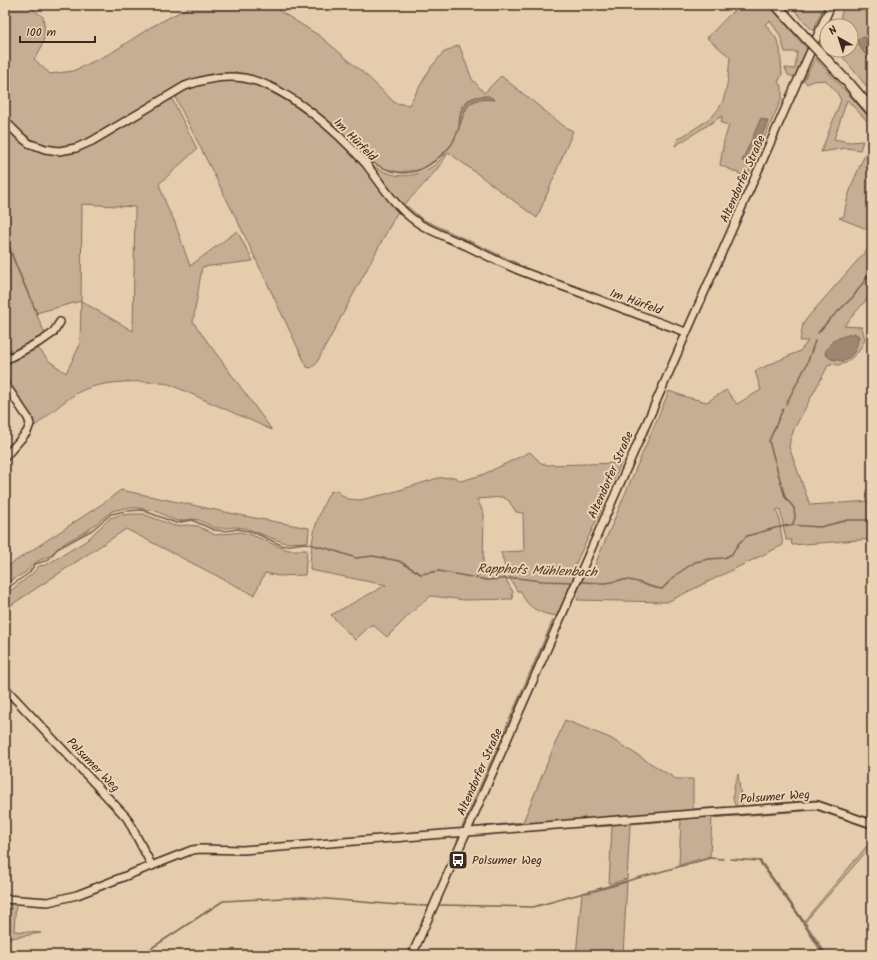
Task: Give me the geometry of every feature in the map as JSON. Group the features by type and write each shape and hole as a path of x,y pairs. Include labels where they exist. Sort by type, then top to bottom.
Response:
{"highway":[{"path":"850,85 872,108"},
{"path":"850,85 872,111"}],"main road":[{"path":"776,5 850,85"}],"street":[{"name":"Altendorfer Straße","path":"412,955 831,5"},
{"name":"Im Hürfeld","path":"5,121 30,144 45,149 59,151 76,148 92,141 185,86 198,81 211,78 228,77 244,78 260,82 289,97 327,126 364,163 401,208 413,220 517,269 686,332"},
{"path":"5,360 43,340 53,333 60,322"},
{"path":"5,384 28,418 30,424 27,432 5,456"},
{"name":"Polsumer Weg","path":"5,688 127,818 152,866"},
{"name":"Polsumer Weg","path":"5,899 48,902 64,899 192,850 200,849 243,850 466,833 705,812 817,805 872,824"}],"shaded area":[{"path":"5,5 28,5 43,17 44,39 38,54 34,59 50,74 73,71 111,53 151,27 193,5 270,5 320,36 367,76 395,103 409,105 431,67 443,53 459,45 472,79 484,93 501,76 565,127 573,131 537,218 448,152 441,164 420,189 401,207 368,164 388,173 406,176 429,169 446,153 418,170 399,172 383,168 366,159 301,103 244,76 201,78 87,141 65,148 38,146 25,138 5,119"},
{"path":"747,5 769,5 808,50 798,73 794,77 788,75 785,68 795,69 797,52 785,52 780,35 770,21 765,24 776,38 780,48 782,74 778,83 782,86 782,98 747,177 720,165 724,141 729,125 721,123 722,116 675,146 678,139 712,116 721,104 728,81 730,57 707,38 732,12"},
{"path":"790,5 824,6 813,31"},
{"path":"844,5 872,5 872,93 844,58 859,58 859,18 840,18"},
{"path":"864,37 872,38 872,62 862,50 859,44 859,39"},
{"path":"815,58 872,120 872,126 847,100 834,139 849,142 863,141 860,150 847,148 821,152 841,100 836,91 825,80 813,81 807,84 804,80"},
{"path":"237,79 250,81 281,95 296,105 326,129 353,155 398,211 316,364 311,368 307,367 241,228 176,99 178,92 213,80"},
{"path":"489,96 495,100 479,100 470,104 459,128 461,110 466,102 470,99"},
{"path":"168,98 172,99 197,149 159,184 168,209 174,220 190,266 237,231 253,261 202,267 193,322 272,430 169,384 147,382 109,383 86,389 66,400 35,426 5,381 5,123 24,139 43,151 59,154","holes":["82,204 135,207 133,331 81,301","81,301 80,345 66,373 49,361 34,343 46,336 36,313"]},
{"path":"761,118 768,121 750,164 742,161"},
{"path":"872,140 872,231 839,218 844,216 851,187"},
{"path":"407,206 422,219 519,264 518,268 429,227 405,209"},
{"path":"872,244 872,293 844,326 862,327 865,340 859,351 846,363 839,365 829,364 794,429 789,447 810,505 872,501 872,539 792,545 791,540 786,540 780,509 776,510 779,518 783,545 667,602 577,600 579,596 576,595 585,574 590,575 594,567 669,391 707,402 726,390 737,404 761,390 755,371 800,351 808,341 800,341 803,324"},
{"path":"854,333 859,336 857,345 853,354 847,359 843,361 831,359 825,354 827,349 836,339"},
{"path":"530,452 541,463 548,465 621,463 599,515 571,573 575,574 557,616 545,614 530,606 523,597 521,591 517,591 506,571 501,552 524,551 523,513 516,512 509,501 503,497 477,499 484,514 483,566 485,569 503,574 513,592 513,599 465,600 431,596 412,612 387,637 372,624 355,640 331,615 386,585 310,570 311,549 317,520 330,492 336,490 347,499 360,500 390,493 438,478 455,477 461,481 482,475"},
{"path":"121,490 309,528 308,542 285,543 245,528 215,528 199,520 192,519 179,521 156,511 126,508 112,511 88,530 66,542 49,556 31,566 26,572 5,584 5,568"},
{"path":"143,514 175,526 198,526 215,535 241,532 289,550 307,550 305,575 278,576 265,573 254,595 126,529 5,609 5,595 32,574 39,566 46,565 86,541 110,518 120,515"},
{"path":"553,620 555,621 465,826 462,827"},
{"path":"565,720 610,738 676,779 693,779 693,809 726,807 724,810 477,830 476,827 523,822"},
{"path":"738,774 742,806 817,800 872,819 872,822 820,804 737,808 733,800 733,796"},
{"path":"812,807 872,826 872,829 816,810 712,818 710,856 679,865 681,820 630,824 627,879 609,884 612,826 591,827 593,824"},
{"path":"872,840 872,845 805,922 827,955 823,955 797,914 759,862 760,860 804,921"},
{"path":"627,882 623,955 576,955 582,893 589,893"},
{"path":"5,903 16,903 14,931 41,933 5,939"}],"waterway":[{"path":"187,82 204,77"},
{"path":"263,80 278,86 288,93"},
{"path":"118,122 183,83"},
{"path":"363,156 382,168 391,171 400,173 419,170 429,165 446,151 453,142 459,128"},
{"path":"25,136 35,142"},
{"path":"5,229 14,261 37,314"},
{"path":"818,333 853,297 872,270"},
{"path":"786,404 807,364 815,341"},
{"path":"783,409 769,441 785,497 794,508 795,518 792,526"},
{"name":"Rapphofs Mühlenbach","path":"5,590 29,573 35,564 48,560 57,549 92,530 111,514 142,510 176,523 192,520 214,530 225,531 238,529 253,532 283,546 305,543 356,558 373,556 399,561 421,574 439,571 487,580 517,578 542,581 574,582"},
{"name":"Rapphofs Mühlenbach","path":"580,582 606,583 619,580 628,580 662,589 677,574 695,562 724,558 732,554 739,543 747,536 789,525 820,527 848,520 872,520"},
{"path":"440,905 533,907 710,858 723,859"},
{"path":"730,859 760,861 825,955"},
{"path":"141,955 223,901 303,897 398,905 429,906"}],"place":[{"name":"Polsumer Weg","path":"458,860"}]}
